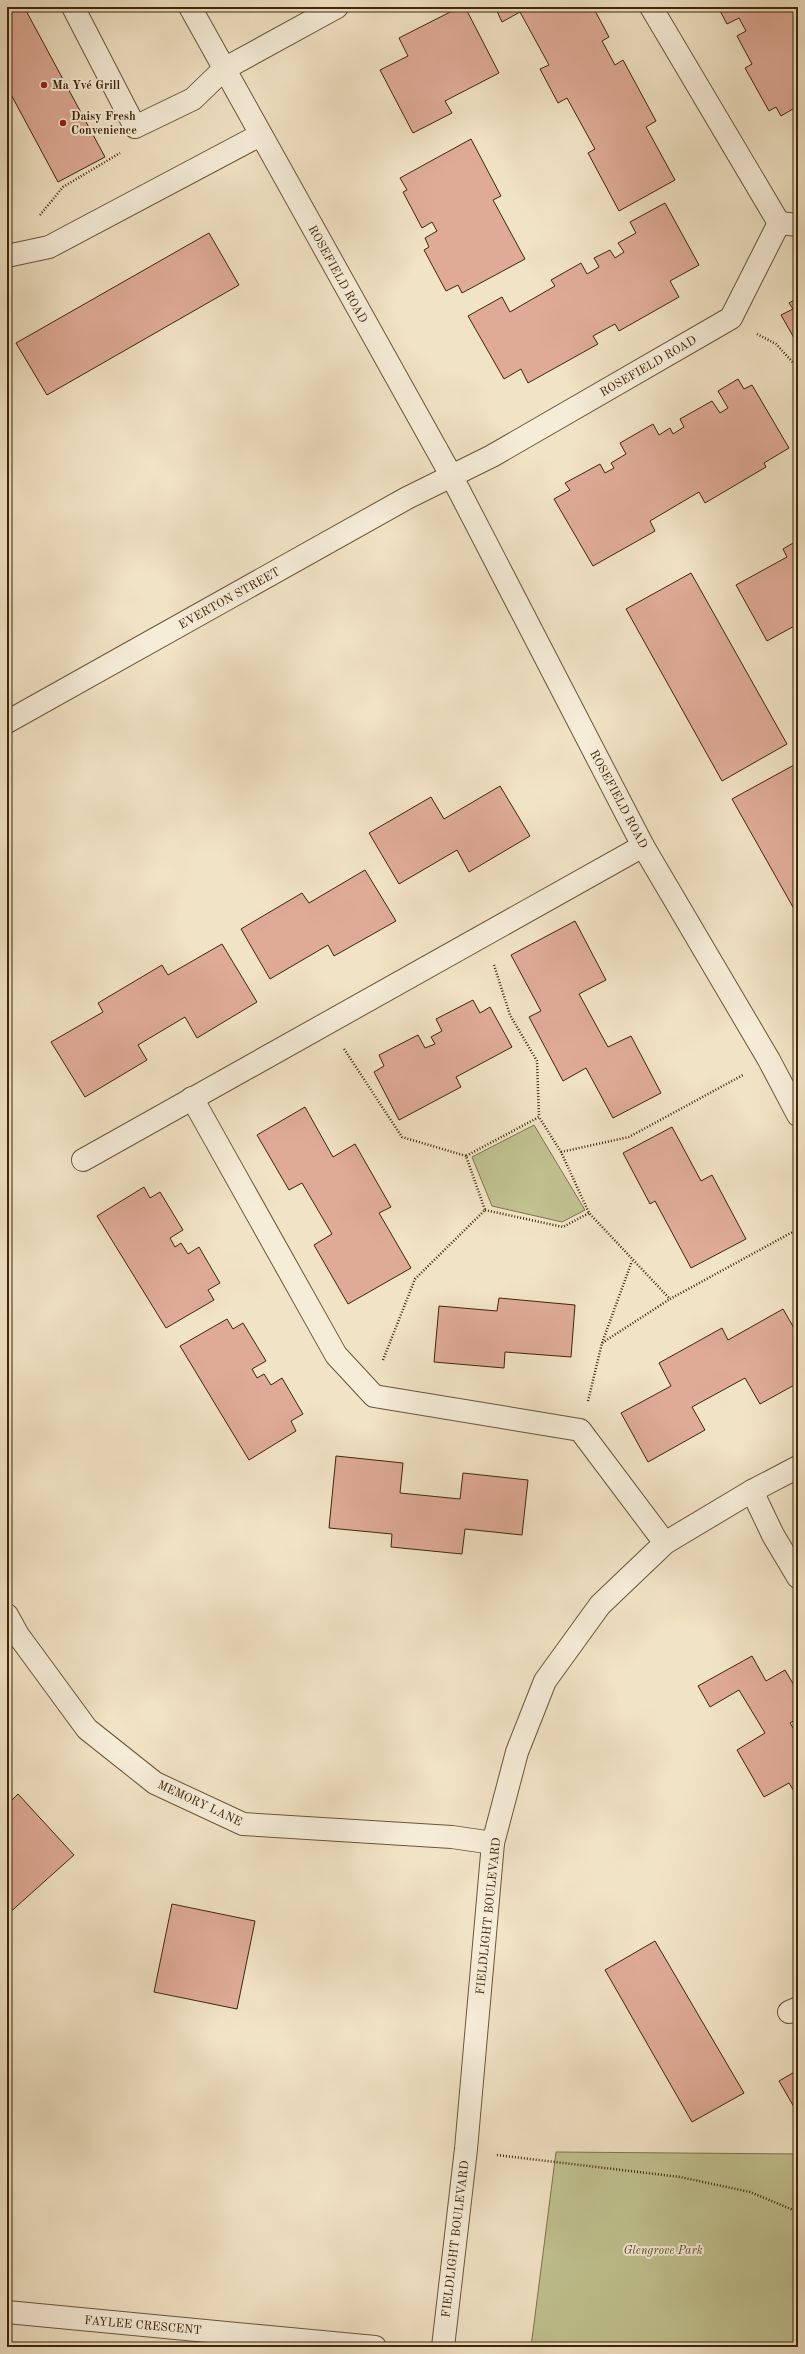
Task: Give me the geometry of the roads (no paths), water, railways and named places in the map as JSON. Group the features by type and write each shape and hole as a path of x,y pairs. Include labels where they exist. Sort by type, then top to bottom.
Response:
{"street":[{"path":"73,7 135,127 193,99 224,69 337,7"},
{"name":"ROSEFIELD ROAD","path":"190,7 452,477 644,846 769,1060 798,1115"},
{"path":"651,7 789,224"},
{"path":"7,256 49,247 260,135"},
{"name":"ROSEFIELD ROAD","path":"452,477 731,318 789,224"},
{"name":"EVERTON STREET","path":"7,722 407,498 452,477"},
{"path":"83,1160 644,846"},
{"path":"192,1098 336,1355 374,1396 580,1430 665,1543"},
{"name":"FIELDLIGHT BOULEVARD","path":"443,2347 466,2149 493,1844 517,1752 545,1680 600,1605 665,1543 752,1491 798,1467"},
{"path":"752,1491 773,1535 798,1577"},
{"name":"MEMORY LANE","path":"7,1615 18,1635 87,1729 155,1783 243,1824 452,1837 493,1844"},
{"name":"FAYLEE CRESCENT","path":"7,2312 376,2347"}],"place":[{"name":"Ma Yvé Grill","path":"44,85"},
{"name":"Daisy Fresh Convenience","path":"63,123"}],"park label":[{"name":"Glengrove Park","path":"663,2250"}]}
